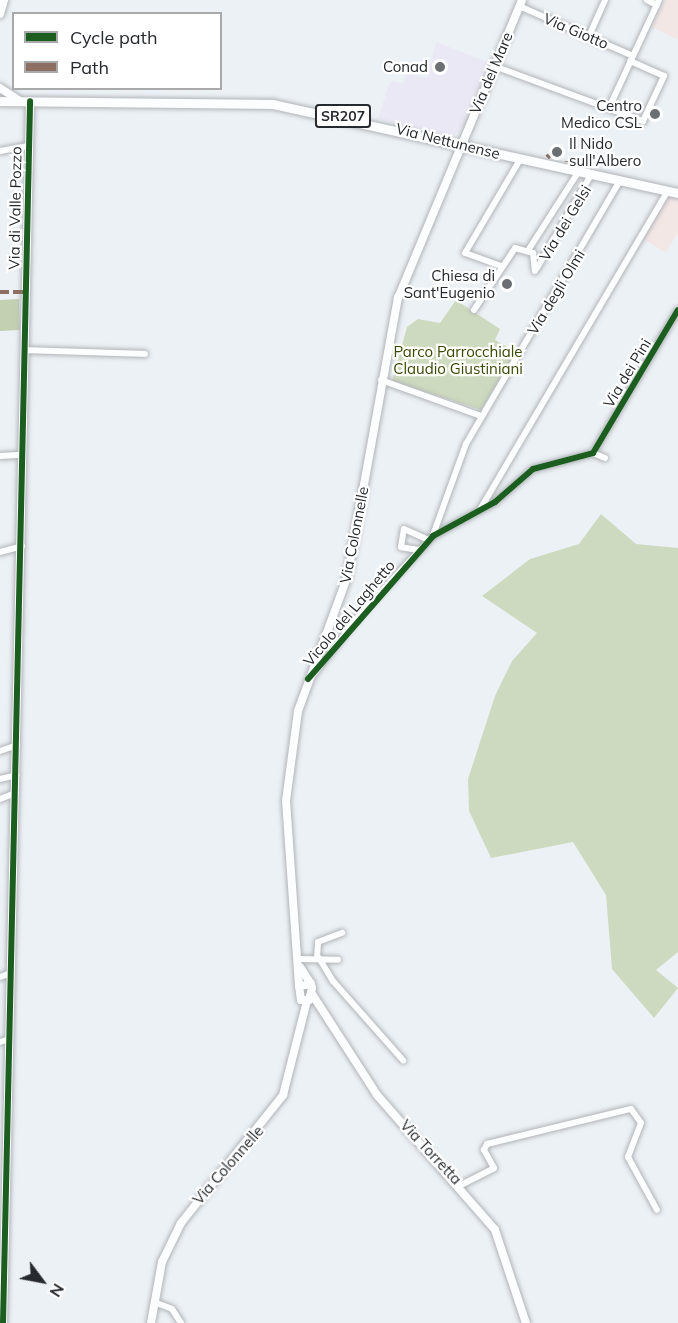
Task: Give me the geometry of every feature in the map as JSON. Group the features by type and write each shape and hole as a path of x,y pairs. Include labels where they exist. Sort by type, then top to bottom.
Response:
{"main road":[{"name":"Via Nettunense","path":"0,101 257,102 678,193"}],"street":[{"path":"0,14 4,0"},
{"path":"589,36 605,0"},
{"path":"494,66 609,108 658,2 647,0"},
{"name":"Via Giotto","path":"520,3 664,76 643,121 609,108"},
{"name":"Via del Mare","path":"459,144 520,3"},
{"path":"0,88 25,101"},
{"name":"Via di Valle Pozzo","path":"3,1323 17,775 29,146 25,101"},
{"name":"Via Colonnelle","path":"151,1323 164,1255 184,1218 283,1095 295,1065 307,997 300,963 286,792 308,679 347,578 381,380 398,298 459,144"},
{"path":"0,151 29,146"},
{"path":"501,267 465,253 521,158"},
{"path":"474,310 515,248 529,249 579,171"},
{"name":"Via dei Gelsi","path":"529,249 536,258 535,271 592,173"},
{"name":"Via degli Olmi","path":"431,538 481,416 620,180"},
{"name":"Vicolo del Laghetto","path":"482,508 668,190"},
{"name":"Via dei Pini","path":"592,452 678,310"},
{"path":"25,351 145,354"},
{"path":"381,380 481,416"},
{"path":"592,452 605,458"},
{"name":"Vicolo del Laghetto","path":"308,679 418,550 431,538 482,508 533,469 592,452"},
{"path":"0,456 22,455"},
{"path":"418,550 401,547 404,529 431,538"},
{"path":"0,552 21,546"},
{"path":"0,751 17,745"},
{"path":"0,779 17,775"},
{"path":"0,799 16,793"},
{"path":"342,933 318,942 318,958 333,981 403,1059"},
{"path":"300,963 318,958 338,960"},
{"name":"Via Colonnelle","path":"300,963 299,986 307,997"},
{"path":"0,977 11,973"},
{"path":"299,986 307,997"},
{"name":"Via Torretta","path":"307,997 375,1091 461,1185 503,1245 526,1323"},
{"path":"0,1042 10,1039"},
{"path":"461,1185 494,1168 484,1150 488,1144 631,1109 641,1123 628,1157 657,1209"},
{"path":"154,1302 172,1309 182,1323"}],"shaded area":[{"path":"665,0 678,0 678,40 652,27"},
{"path":"436,42 490,63 469,119 453,137 378,119 390,81 404,83 406,73 427,78"},
{"path":"668,196 678,199 678,232 666,253 643,239"}],"green space":[{"path":"19,299 20,330 0,331 0,300"},
{"name":"Parco Parrocchiale Claudio Giustiniani","path":"456,300 500,329 495,340 516,352 481,410 392,381 407,327 418,319 440,323"},
{"path":"601,514 636,544 678,548 678,952 656,970 678,988 654,1018 612,969 606,895 573,842 491,858 469,811 468,779 495,696 512,661 537,633 482,596 530,559 579,544"}],"marked path":[{"path":"0,292 26,292"}],"cycle path":[{"path":"3,1323 30,101"},
{"path":"308,679 433,536 495,502 533,469 593,453 678,310"}],"place":[{"name":"Conad","path":"440,67"},
{"name":"Centro Medico CSL","path":"655,114"},
{"name":"Il Nido sull'Albero","path":"557,152"},
{"name":"Chiesa di Sant'Eugenio","path":"507,284"}]}
